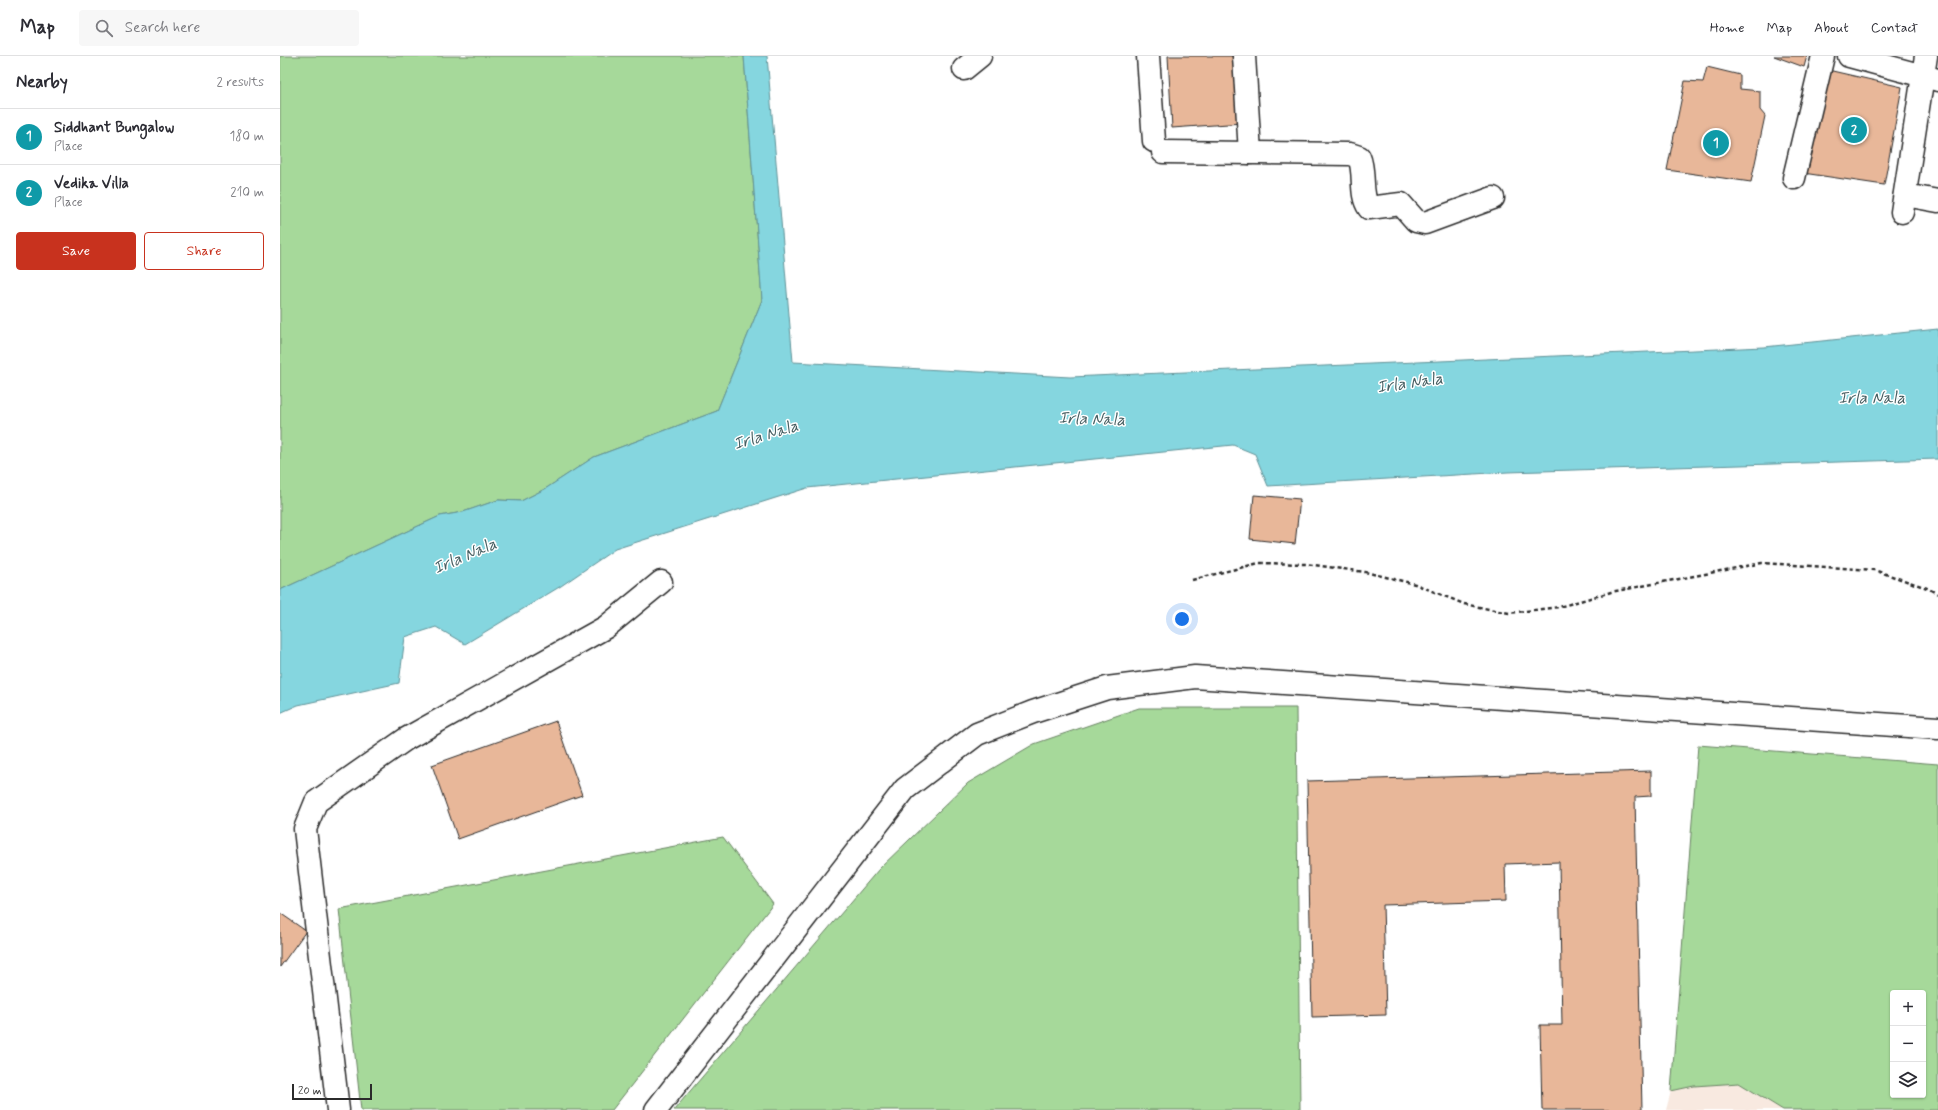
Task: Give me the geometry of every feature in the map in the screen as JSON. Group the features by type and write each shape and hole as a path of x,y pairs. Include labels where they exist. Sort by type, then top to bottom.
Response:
{"street":[{"path":"1148,56 1159,147 1250,153 1350,154 1359,157 1362,163 1365,202 1369,208 1402,204 1416,221 1425,223 1493,198"},
{"path":"1244,56 1250,153"},
{"path":"1794,178 1823,56"},
{"path":"1849,56 1929,71 1903,203 1938,201"},
{"path":"338,1110 305,829 316,802 406,739 606,627 661,582"},
{"path":"656,1110 905,789 977,734 1033,712 1107,688 1194,677 1938,728"}],"path":[{"path":"1192,580 1259,563 1306,564 1365,572 1415,584 1464,604 1510,613 1559,607 1611,592 1762,563 1874,570 1927,588 1938,594"}],"shaded area":[{"path":"1739,1083 1783,1110 1666,1110 1671,1091 1694,1086"}],"green space":[{"path":"280,56 744,56 762,300 717,411 594,457 545,489 521,501 498,500 463,512 440,516 280,590"},
{"path":"1139,708 1296,708 1300,1110 674,1110 879,869 968,783 1034,744"},
{"path":"1698,745 1938,764 1938,1110 1783,1110 1739,1083 1694,1086 1671,1091"},
{"path":"723,837 773,904 612,1110 361,1110 339,909"}],"water":[{"name":"Irla Nala","path":"744,56 767,56 793,362 1070,377 1764,347 1938,329 1938,459 1508,472 1268,486 1255,454 1233,445 807,488 615,549 561,586 465,644 436,627 405,637 399,683 298,705 280,713 280,590 440,516 463,512 498,500 521,501 545,489 594,457 717,411 762,300"}],"building":[{"path":"1168,56 1239,56 1242,123 1172,128"},
{"path":"1774,56 1807,56 1804,67"},
{"path":"1707,67 1740,75 1740,89 1760,91 1760,110 1765,116 1751,182 1667,170 1685,81 1703,82"},
{"path":"1828,70 1902,87 1884,185 1803,173"},
{"path":"1254,495 1300,499 1295,544 1250,539"},
{"path":"556,721 582,795 458,839 432,765"},
{"path":"1651,771 1651,796 1635,797 1642,1110 1542,1110 1540,1025 1562,1025 1559,862 1505,864 1506,901 1383,905 1386,1015 1312,1017 1307,781"},
{"path":"280,913 306,931 280,967"}],"place":[{"name":"Vedika Villa","path":"1854,130"},
{"name":"Siddhant Bungalow","path":"1716,143"}]}
